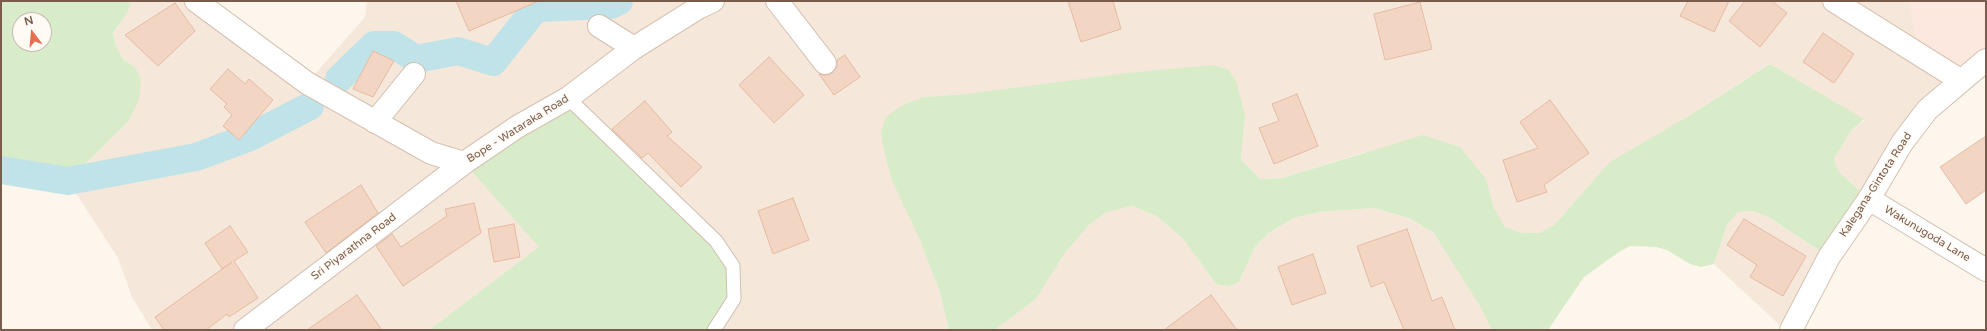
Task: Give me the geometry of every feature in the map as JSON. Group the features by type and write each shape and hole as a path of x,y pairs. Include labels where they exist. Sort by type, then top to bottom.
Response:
{"street":[{"name":"Bope - Wataraka Road","path":"196,1 307,83 431,153 464,163 517,127 568,98 634,48 701,3"},
{"path":"777,1 825,63"},
{"path":"1834,1 1960,80"},
{"path":"599,26 634,48"},
{"name":"Kalegana-Gintota Road","path":"1791,330 1829,257 1869,198 1902,143 1927,110 1960,80 1986,60"},
{"path":"375,122 414,74"},
{"name":"Sri Piyarathna Road","path":"245,330 464,163"},
{"name":"Wakunugoda Lane","path":"1869,198 1986,270"}],"lane":[{"path":"568,98 716,240 733,266 734,300 714,330"}],"shaded area":[{"path":"132,1 196,1 307,83 365,17 367,1 1909,1 1921,56 1960,80 1869,199 1841,174 1834,159 1851,131 1864,120 1770,64 1692,114 1573,203 1554,225 1539,233 1523,233 1505,227 1494,208 1486,179 1365,152 1282,178 1260,179 1241,159 1245,117 967,94 923,97 919,238 940,293 949,330 714,330 464,163 540,247 429,330 152,330 132,297 118,258 68,181 128,122 135,67 123,59 116,47 113,33 127,13"},
{"path":"1909,1 1986,1 1986,60 1960,80 1921,56"},
{"path":"1132,206 1158,217 1184,240 1216,284 1239,282 1255,247 1269,233 1293,218 1320,212 1374,208 1407,218 1433,232 1481,306 1492,330 995,330 1036,299 1065,253 1089,225 1107,212"},
{"path":"1753,211 1767,216 1829,257 1785,330 1714,264 1727,225 1738,212"}],"green space":[{"path":"1,1 132,1 127,13 113,33 116,47 123,59 135,67 141,79 139,100 128,122 68,181 1,170"},
{"path":"1770,64 1864,119 1851,131 1834,159 1841,174 1869,199 1829,257 1767,216 1753,211 1738,212 1727,225 1714,264 1701,267 1690,264 1667,250 1656,247 1630,246 1584,277 1548,330 1492,330 1480,306 1433,232 1408,218 1374,208 1320,212 1293,218 1269,233 1255,247 1239,282 1228,286 1216,284 1184,240 1158,217 1132,206 1107,212 1089,225 1065,253 1036,299 995,330 949,330 940,293 919,238 891,178 881,131 886,117 901,106 923,97 967,94 1127,73 1213,65 1229,70 1237,83 1245,117 1241,159 1260,179 1282,178 1423,135 1460,147 1486,179 1494,208 1505,227 1523,233 1539,233 1554,225 1610,162 1692,114"},
{"path":"568,98 733,266 734,299 714,330 429,330 539,247 464,163"}],"building":[{"path":"456,1 539,1 469,31"},
{"path":"1068,1 1113,1 1121,29 1081,42"},
{"path":"1688,1 1729,1 1714,32 1680,16"},
{"path":"1745,1 1772,1 1787,13 1760,47 1729,21"},
{"path":"1420,2 1432,49 1385,60 1374,14"},
{"path":"175,3 195,31 158,66 125,35"},
{"path":"1823,33 1854,54 1834,83 1803,62"},
{"path":"373,51 394,61 373,97 353,89"},
{"path":"845,55 860,77 834,95 819,74 826,75 832,73 837,67 837,60"},
{"path":"769,57 804,95 774,123 739,85"},
{"path":"228,69 245,84 249,79 273,100 239,140 223,126 232,115 224,107 227,104 210,89"},
{"path":"1297,94 1318,146 1274,164 1259,128 1279,121 1272,104"},
{"path":"1550,100 1589,153 1544,185 1547,192 1517,202 1503,160 1538,148 1520,122"},
{"path":"645,101 672,132 667,136 702,167 681,187 648,153 642,158 612,129"},
{"path":"1986,136 1986,190 1966,204 1940,167"},
{"path":"361,185 378,213 326,253 305,222"},
{"path":"793,198 809,240 773,254 758,211"},
{"path":"474,203 481,233 403,286 376,246 392,234 401,247 447,216 445,209"},
{"path":"1744,219 1806,256 1783,296 1750,277 1757,265 1727,245"},
{"path":"514,224 520,257 494,262 488,229"},
{"path":"230,226 248,252 234,261 258,298 229,317 227,314 206,330 164,330 155,317 232,262 222,269 205,243"},
{"path":"1407,229 1432,301 1442,297 1455,330 1404,330 1384,282 1371,287 1357,246"},
{"path":"1313,254 1326,293 1292,305 1278,267"},
{"path":"357,295 382,330 307,330"},
{"path":"1211,295 1237,330 1164,330"}],"waterway":[{"path":"339,79 374,45 394,45 416,59 458,51 493,62 536,8 611,5 619,1"},
{"path":"1,170 68,181 196,157 250,137 310,106"}]}
